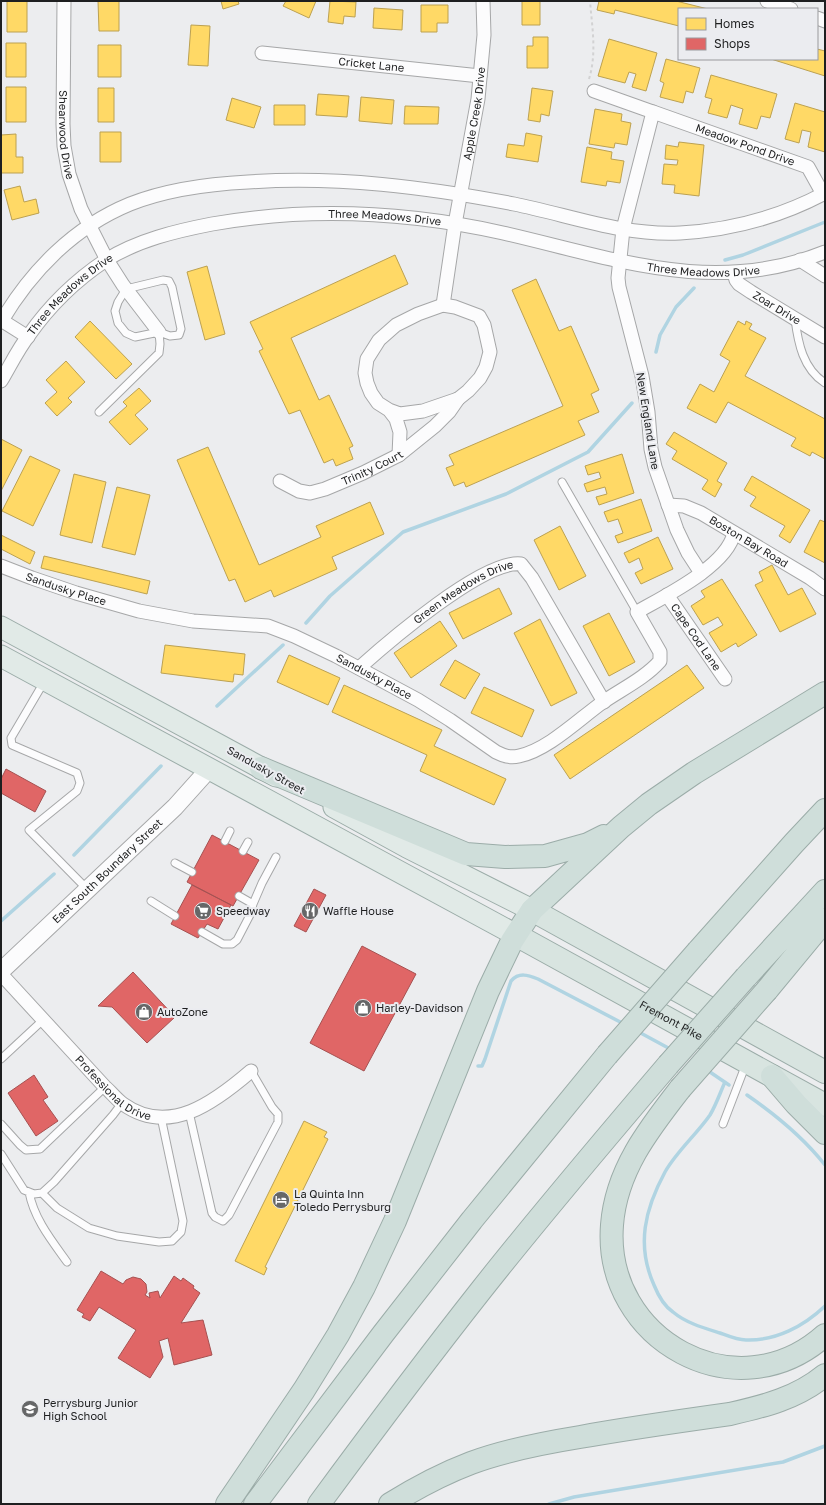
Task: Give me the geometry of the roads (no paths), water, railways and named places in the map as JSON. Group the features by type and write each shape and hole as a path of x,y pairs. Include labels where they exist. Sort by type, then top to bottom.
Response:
{"highway":[{"path":"227,1504 304,1390 338,1335 364,1287 395,1221 488,991 516,935 532,910 621,827 650,804 694,773 825,693"},
{"path":"261,768 466,854 505,857 545,856 588,844 621,827"},
{"path":"255,1504 383,1334 472,1220 607,1055 794,843 825,810"},
{"path":"319,1504 404,1388 482,1288 574,1176 668,1065 825,891"},
{"path":"532,910 825,1072"},
{"path":"825,920 767,990 680,1089 652,1125 637,1148 625,1173 614,1207 612,1225 614,1262 618,1279 634,1312 659,1339 688,1356 714,1365 732,1367 768,1365 786,1360 802,1352 825,1335"},
{"name":"Fremont Pike","path":"516,935 825,1106"},
{"path":"772,1076 796,1104 825,1133"},
{"path":"802,1093 825,1097"},
{"path":"390,1504 439,1476 472,1462 542,1444 730,1414 756,1408 774,1403 799,1393 825,1375"}],"main road":[{"name":"Sandusky Street","path":"1,628 406,847 532,910"},
{"path":"1,656 516,935"},
{"path":"210,768 226,766 243,772 367,839 406,847"}],"street":[{"name":"Shearwood Drive","path":"64,1 64,146 74,192 107,260 126,289 159,332"},
{"name":"Apple Creek Drive","path":"455,224 480,76 484,35 483,1"},
{"path":"767,1 788,8"},
{"name":"Cricket Lane","path":"262,53 480,76"},
{"name":"Meadow Pond Drive","path":"592,85 653,112 808,167 824,194"},
{"path":"620,262 623,230 653,112"},
{"path":"28,337 1,321 32,277 51,256 90,226 129,205 155,195 183,189 220,184 271,180 335,180 390,184 461,194 517,205 623,230 680,233 716,229 762,219 796,207 824,194"},
{"name":"Three Meadows Drive","path":"1,381 28,337 62,295 107,260 128,248 161,236 187,229 232,221 277,216 322,214 413,218 502,233 620,262 662,270 690,273 734,273 760,270 825,252"},
{"path":"398,455 435,426 449,412 458,399 480,378 486,367 490,352 484,325 478,316 455,307 443,305 455,224"},
{"path":"800,260 825,276"},
{"name":"New England Lane","path":"620,262 618,278 619,287 642,376 648,412 651,449 655,467 668,505 688,553 701,573"},
{"name":"Zoar Drive","path":"734,273 739,284 825,337"},
{"name":"Trinity Court","path":"280,481 299,491 310,493 325,489 363,473 398,455 400,432 396,419 389,410 378,403 371,394 365,373 367,359 380,340 396,325 418,314 443,305"},
{"path":"389,410 400,414 423,411 458,399"},
{"name":"Boston Bay Road","path":"668,505 691,508 810,578 825,589"},
{"path":"637,612 701,573 724,554 731,544 734,533"},
{"name":"Green Meadows Drive","path":"359,668 393,639 466,585 498,569 515,564 521,564 532,578 604,702"},
{"name":"Sandusky Place","path":"1,566 76,593 139,611 194,621 268,626 294,636 359,668 418,700 496,752 510,757 519,756 536,750 653,668 660,661 660,652 637,612"},
{"name":"Cape Cod Lane","path":"667,595 725,679"},
{"name":"East South Boundary Street","path":"1,971 175,806 210,768"},
{"name":"Professional Drive","path":"1,974 122,1103 143,1114 161,1117 180,1115 189,1112 210,1102 227,1091 250,1071"}],"lane":[{"path":"163,280 169,281 172,287 181,329 178,335 170,336 159,332 135,337 126,333 118,323 115,311 118,302 126,289 163,280"},
{"path":"795,319 797,340 804,360 819,379 825,383"},
{"path":"99,412 159,353 159,332"},
{"path":"562,482 637,612"},
{"path":"46,680 11,738 12,745 77,773 80,783 77,791 29,830 87,889"},
{"path":"225,841 230,832"},
{"path":"243,851 248,842"},
{"path":"202,932 223,944 232,944 237,940 250,915 262,882 276,857"},
{"path":"175,863 192,872"},
{"path":"239,896 253,904"},
{"path":"151,901 175,916"},
{"path":"1,1059 43,1020"},
{"path":"723,1124 747,1062"},
{"path":"189,1112 212,1213 215,1217 223,1221 229,1215 278,1122 278,1114 272,1107 250,1071"},
{"path":"1,1124 26,1150 40,1150 105,1086"},
{"path":"1,1154 24,1190 34,1194 42,1193 59,1177 122,1103"},
{"path":"42,1193 57,1208 89,1228 117,1236 159,1242 172,1241 181,1232 183,1221 161,1117"},
{"path":"29,1192 32,1206 46,1231 67,1262"}],"waterway":[{"path":"725,260 743,255 825,222"},
{"path":"656,352 660,335 676,307 694,288"},
{"path":"306,623 330,596 403,532 506,494 588,452 632,403"},
{"path":"217,706 283,645"},
{"path":"74,855 161,766"},
{"path":"1,921 54,874"},
{"path":"478,1066 482,1066 485,1059 511,981 520,975 538,979 624,1024"},
{"path":"637,1031 672,1050"},
{"path":"707,1070 729,1085"},
{"path":"725,1082 710,1115 670,1164 652,1200 645,1227 644,1241 648,1270 656,1289 667,1307 678,1316 702,1327 743,1340 768,1338 789,1331 808,1320 825,1306"},
{"path":"747,1095 789,1127 808,1145 825,1165"},
{"path":"549,1504 574,1497 783,1462 825,1446"}],"place":[{"name":"Speedway","path":"203,911"},
{"name":"Waffle House","path":"310,911"},
{"name":"Harley-Davidson","path":"363,1008"},
{"name":"AutoZone","path":"144,1012"},
{"name":"La Quinta Inn Toledo Perrysburg","path":"281,1200"},
{"name":"Perrysburg Junior High School","path":"30,1409"}]}
